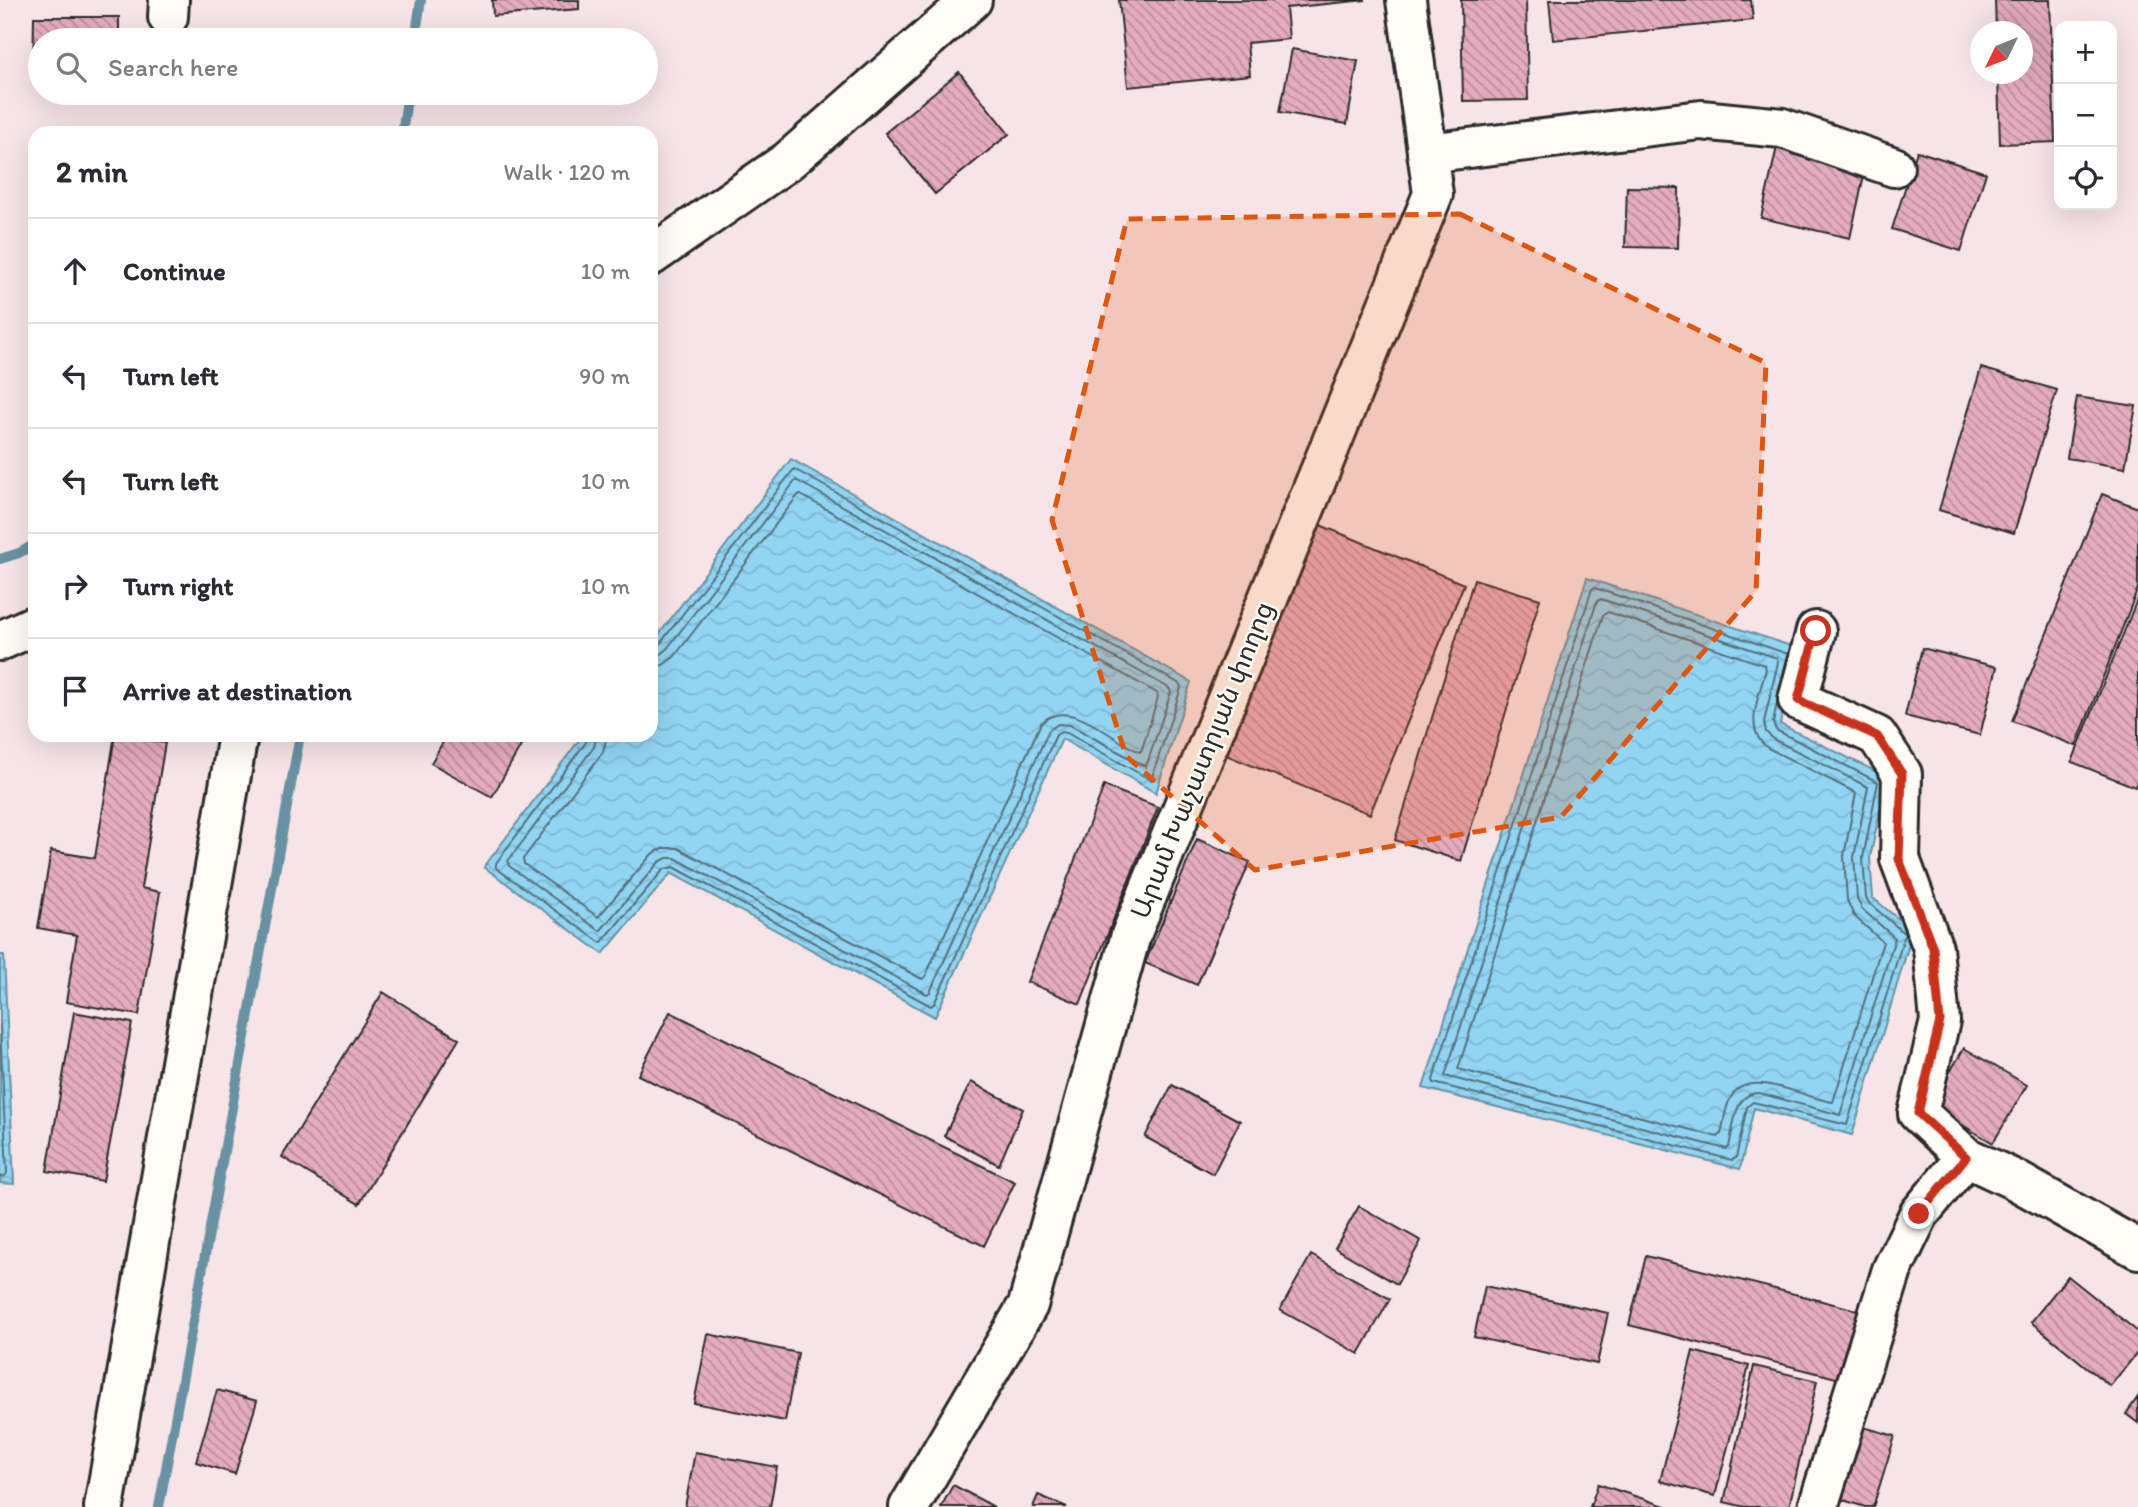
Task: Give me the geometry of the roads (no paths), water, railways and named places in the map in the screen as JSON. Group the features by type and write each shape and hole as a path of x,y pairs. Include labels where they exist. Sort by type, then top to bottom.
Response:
{"street":[{"path":"658,251 788,161 972,0"},
{"name":"Արամ Խաչատրյան փողոց","path":"909,1507 1028,1305 1131,935 1433,194 1406,0"},
{"path":"1427,153 1700,120 1782,128 1894,167"},
{"path":"0,641 28,628"},
{"path":"1816,631 1798,700 1877,736 1902,774 1899,859 1933,948 1940,1021 1918,1113 1966,1157 2015,1180 2138,1249"},
{"path":"104,1507 237,742"},
{"path":"1818,1507 1892,1270 1919,1214 1966,1157"}],"water":[{"path":"791,459 1191,682 1156,793 1062,739 935,1017 671,873 603,954 484,867 578,742 658,742 658,636"},
{"path":"1587,578 1797,648 1780,724 1887,777 1870,858 1873,898 1913,931 1852,1135 1754,1108 1740,1169 1423,1088"},
{"path":"0,955 4,955 14,1184 0,1183"}],"waterway":[{"path":"417,28 421,0"},
{"path":"403,126 406,105"},
{"path":"0,559 28,548"},
{"path":"159,1507 299,742"}]}
